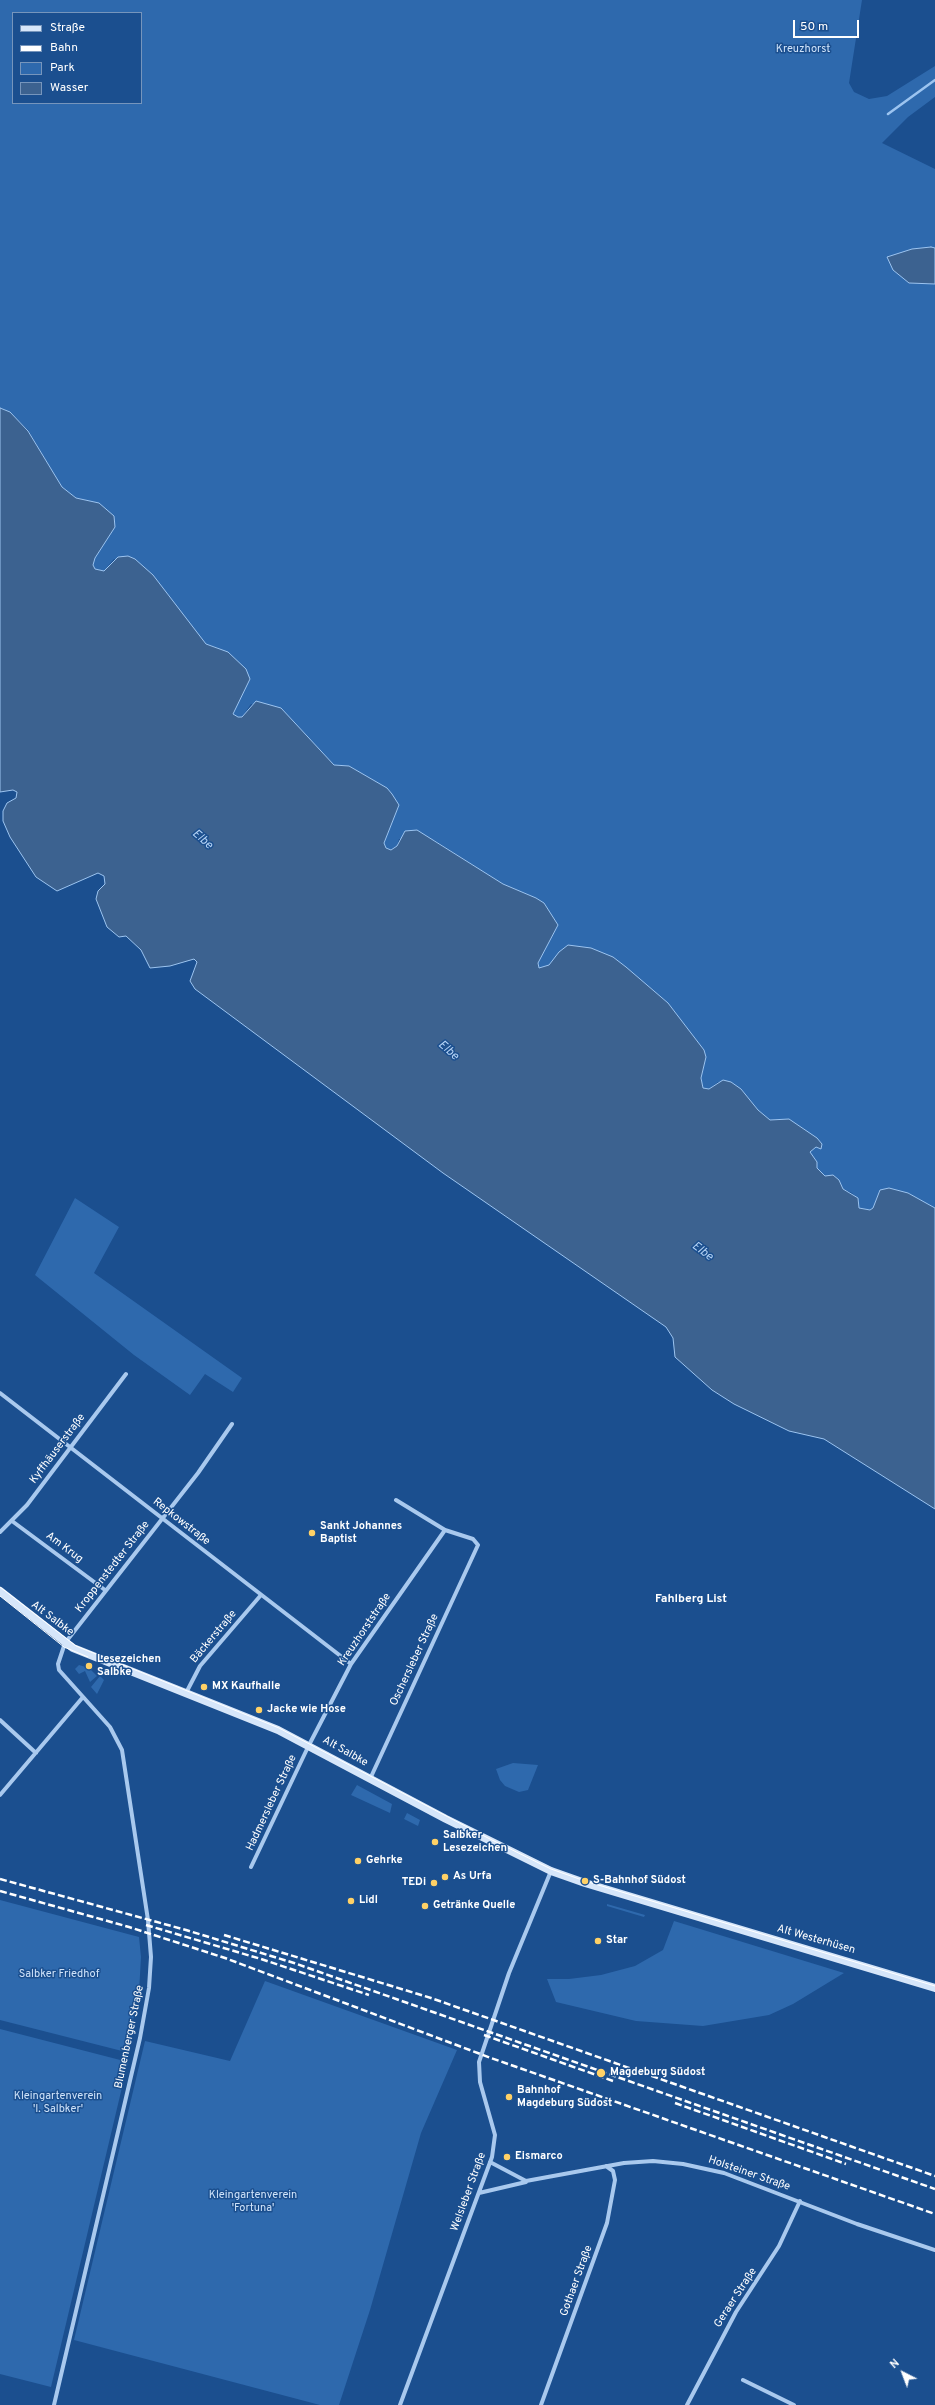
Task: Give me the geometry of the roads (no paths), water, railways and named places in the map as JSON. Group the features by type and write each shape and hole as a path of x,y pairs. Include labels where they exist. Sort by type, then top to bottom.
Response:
{"main road":[{"name":"Alt Salbke","path":"0,1591 65,1643 278,1730 370,1779 551,1871 585,1883 689,1914"},
{"name":"Alt Westerhüsen","path":"689,1914 935,1988"}],"street":[{"name":"Kyffhäuserstraße","path":"0,1532 12,1521 71,1447 126,1374"},
{"name":"Repkowstraße","path":"0,1393 351,1664"},
{"name":"Kroppenstedter Straße","path":"65,1643 162,1519 232,1424"},
{"path":"396,1500 445,1530"},
{"name":"Am Krug","path":"12,1521 105,1590"},
{"name":"Oschersleber Straße","path":"370,1779 477,1548 478,1544 474,1539 445,1530"},
{"name":"Kreuzhorststraße","path":"308,1745 351,1664 445,1530"},
{"name":"Bäckerstraße","path":"186,1693 200,1666 261,1595"},
{"name":"Blumenberger Straße","path":"54,2405 140,2038 151,1972 149,1926 124,1755 110,1726 59,1669 65,1643"},
{"path":"0,1795 83,1697"},
{"path":"0,1720 36,1753"},
{"name":"Hadmersleber Straße","path":"251,1868 308,1745"},
{"name":"Welsleber Straße","path":"400,2405 490,2162 495,2135 481,2087 479,2062 509,1973 551,1871"},
{"path":"490,2162 526,2181"},
{"name":"Holsteiner Straße","path":"479,2193 526,2181 604,2166 644,2162 683,2164 724,2173 857,2224 935,2250"},
{"name":"Gothaer Straße","path":"541,2405 607,2223 614,2192 614,2174 611,2168 604,2166"},
{"name":"Geraer Straße","path":"687,2405 733,2317 779,2246 800,2201"},
{"path":"743,2380 794,2405"}],"water":[{"path":"935,248 935,284 909,283 893,270 887,257 912,249"},
{"name":"Elbe","path":"0,408 10,412 28,431 62,487 76,498 99,503 114,516 115,527 95,558 93,565 95,569 104,571 118,557 128,556 135,559 153,575 206,644 228,652 246,669 250,679 233,714 238,717 242,717 256,701 281,708 334,765 349,766 387,788 399,805 384,843 386,848 391,850 397,846 405,831 417,830 503,884 544,903 558,925 538,963 539,968 549,965 559,952 568,945 591,948 613,957 668,1003 704,1050 706,1057 701,1078 703,1088 709,1089 723,1080 731,1082 741,1089 758,1110 770,1120 789,1119 817,1138 822,1144 821,1149 816,1147 810,1152 817,1162 817,1168 825,1176 833,1175 839,1180 843,1189 858,1198 859,1208 870,1210 873,1208 880,1190 889,1188 908,1193 935,1208 935,1509 824,1439 789,1431 734,1404 712,1390 675,1357 673,1338 666,1327 443,1173 195,989 190,981 197,962 194,959 170,966 150,968 141,950 126,936 119,937 107,927 96,899 98,891 105,884 104,876 98,873 57,891 36,877 10,837 3,821 3,811 7,803 16,798 17,792 13,790 0,792"}],"waterway":[{"path":"888,114 935,80"}],"tram line":[{"path":"0,1587 76,1646 279,1728 488,1838 551,1869 585,1881 935,1986"},
{"path":"0,1596 64,1647 88,1657"}],"railway":[{"path":"0,1879 186,1930 294,1963 935,2189"},
{"path":"0,1891 129,1927 225,1958 491,2058 935,2214"},
{"path":"146,1925 261,1959 369,1995"},
{"path":"224,1935 431,1998 935,2176"},
{"path":"484,2035 613,2081"},
{"path":"675,2103 846,2164"}],"place":[{"name":"Sankt Johannes Baptist","path":"312,1533"},
{"name":"Lesezeichen Salbke","path":"89,1666"},
{"name":"MX Kaufhalle","path":"204,1687"},
{"name":"Jacke wie Hose","path":"259,1710"},
{"name":"Salbker Lesezeichen","path":"435,1842"},
{"name":"Gehrke","path":"358,1861"},
{"name":"As Urfa","path":"445,1877"},
{"name":"S-Bahnhof Südost","path":"585,1881"},
{"name":"TEDi","path":"434,1883"},
{"name":"Lidl","path":"351,1901"},
{"name":"Getränke Quelle","path":"425,1906"},
{"name":"Star","path":"598,1941"},
{"name":"Magdeburg Südost","path":"601,2073"},
{"name":"Bahnhof Magdeburg Südost","path":"509,2097"},
{"name":"Eismarco","path":"507,2157"}],"district":[{"name":"Fahlberg List","path":"691,1600"}],"park label":[{"name":"Kreuzhorst","path":"803,50"},
{"name":"Salbker Friedhof","path":"59,1975"},
{"name":"Kleingartenverein 'I. Salbker'","path":"58,2103"},
{"name":"Kleingartenverein 'Fortuna'","path":"253,2202"}]}
